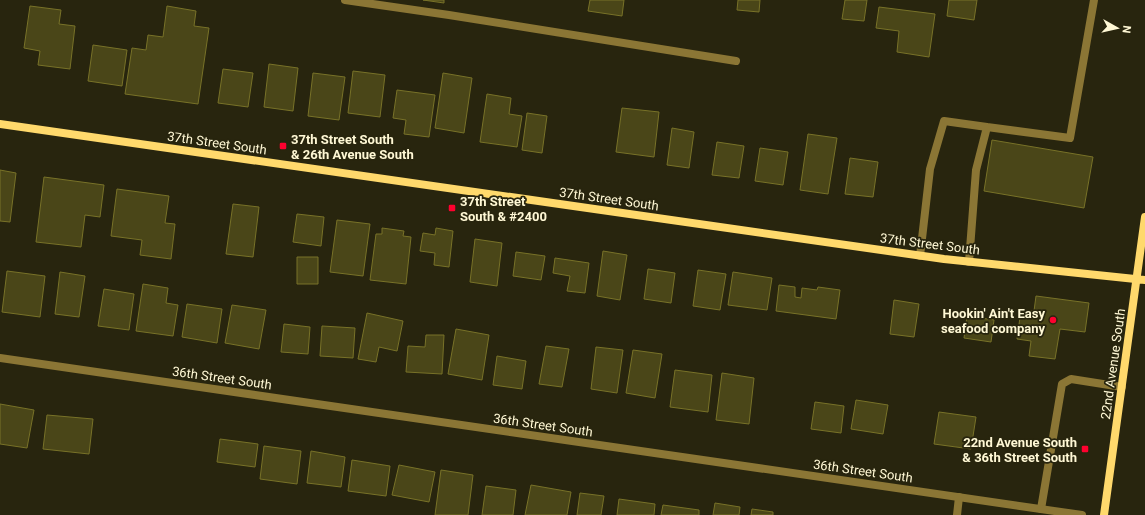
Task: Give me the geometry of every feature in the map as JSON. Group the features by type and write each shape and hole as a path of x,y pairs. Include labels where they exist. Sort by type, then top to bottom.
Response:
{"street":[{"path":"345,0 449,15 736,61"},
{"path":"920,256 930,169 944,121 1070,138 1094,0"},
{"name":"37th Street South","path":"0,124 920,256 1141,279"},
{"path":"969,262 976,170 987,127"},
{"name":"22nd Avenue South","path":"1104,515 1122,387 1141,279 1145,216"},
{"name":"36th Street South","path":"0,358 1082,515"},
{"path":"1041,509 1062,384 1071,379 1122,387"},
{"path":"957,515 959,497"}],"building":[{"path":"423,0 444,0 444,3"},
{"path":"590,0 624,0 622,16 588,11"},
{"path":"738,0 760,0 759,12 737,10"},
{"path":"845,0 867,0 864,21 842,19"},
{"path":"949,0 977,0 974,20 947,16"},
{"path":"30,6 61,10 59,24 75,26 70,69 38,65 40,51 24,48"},
{"path":"167,6 196,11 194,26 209,28 198,104 125,94 132,48 146,50 148,35 163,37"},
{"path":"879,7 935,14 929,57 897,52 899,31 876,28"},
{"path":"93,45 127,50 122,86 88,81"},
{"path":"269,64 298,68 293,111 264,107"},
{"path":"223,69 253,73 248,107 218,103"},
{"path":"353,71 385,75 380,117 348,113"},
{"path":"313,73 345,77 339,120 308,116"},
{"path":"443,73 472,78 464,133 435,128"},
{"path":"397,90 435,95 429,137 404,134 406,120 393,118"},
{"path":"487,94 511,98 509,114 522,116 517,147 480,142"},
{"path":"622,108 659,112 654,157 616,152"},
{"path":"527,113 547,116 542,153 522,150"},
{"path":"672,128 694,132 689,168 667,165"},
{"path":"808,134 837,138 828,194 800,190"},
{"path":"992,140 1093,157 1084,208 984,191"},
{"path":"717,142 744,146 739,178 712,175"},
{"path":"760,148 788,152 783,185 755,181"},
{"path":"850,158 878,162 873,197 845,194"},
{"path":"0,170 16,173 10,222 0,221"},
{"path":"44,177 104,185 100,217 85,215 81,247 36,242"},
{"path":"117,189 169,196 165,223 175,224 171,259 140,255 142,240 111,236"},
{"path":"233,204 259,207 253,257 226,254"},
{"path":"297,214 324,217 321,246 293,242"},
{"path":"337,220 370,224 363,276 330,272"},
{"path":"382,228 404,231 403,236 411,237 406,284 370,280 376,234 382,234"},
{"path":"436,228 453,231 449,267 434,265 435,253 420,251 423,233 435,235"},
{"path":"475,239 502,243 497,286 470,282"},
{"path":"603,251 627,255 620,300 597,296"},
{"path":"516,252 545,256 541,280 513,276"},
{"path":"297,257 318,257 318,284 297,284"},
{"path":"555,258 589,263 585,293 567,291 570,276 553,273"},
{"path":"648,269 675,273 671,303 644,299"},
{"path":"698,270 726,274 720,310 693,306"},
{"path":"7,271 45,276 40,317 2,312"},
{"path":"60,272 85,276 79,317 55,314"},
{"path":"733,272 772,278 767,310 728,305"},
{"path":"143,284 168,288 166,303 178,305 173,336 136,331"},
{"path":"779,285 795,287 795,297 801,298 802,288 817,290 818,287 840,290 836,319 776,311"},
{"path":"104,289 134,294 129,330 98,326"},
{"name":"Hookin' Ain't Easy seafood company","path":"1036,296 1089,303 1085,332 1060,329 1055,359 1029,356 1031,341 1017,339 1021,310 1034,311"},
{"path":"894,300 919,304 914,337 890,334"},
{"path":"187,304 222,309 217,343 182,337"},
{"path":"232,305 266,310 259,349 225,343"},
{"path":"367,313 403,321 397,351 379,347 376,362 358,359"},
{"path":"967,316 994,320 991,342 964,338"},
{"path":"284,324 310,327 308,354 281,352"},
{"path":"322,326 355,328 353,358 320,356"},
{"path":"456,329 489,335 482,380 448,374"},
{"path":"426,335 444,335 442,374 406,372 408,346 425,347"},
{"path":"546,346 569,349 562,387 539,384"},
{"path":"596,347 623,350 617,393 591,389"},
{"path":"633,350 662,354 655,398 626,393"},
{"path":"497,356 526,361 522,389 493,385"},
{"path":"675,370 712,375 708,412 670,407"},
{"path":"722,373 754,378 749,424 716,420"},
{"path":"856,400 888,405 883,434 851,429"},
{"path":"815,402 844,406 841,433 811,429"},
{"path":"0,404 34,410 27,448 0,444"},
{"path":"939,412 976,417 971,449 934,444"},
{"path":"47,415 93,419 89,454 43,449"},
{"path":"220,439 258,444 255,467 217,462"},
{"path":"264,446 301,451 297,484 260,479"},
{"path":"311,451 345,457 341,487 307,483"},
{"path":"352,460 390,466 386,496 348,491"},
{"path":"399,465 435,472 429,502 392,495"},
{"path":"441,470 473,475 468,515 435,515"},
{"path":"531,485 571,492 567,515 525,515"},
{"path":"486,486 516,490 513,515 482,515"},
{"path":"580,493 604,496 601,515 577,515"},
{"path":"619,499 655,504 654,515 617,515"},
{"path":"715,503 740,507 739,515 713,515"},
{"path":"663,505 699,510 699,515 661,515"},
{"path":"752,509 773,512 773,515 751,515"}],"place":[{"name":"37th Street South & 26th Avenue South","path":"283,146"},
{"name":"37th Street South & #2400","path":"452,208"},
{"name":"Hookin' Ain't Easy seafood company","path":"1053,320"},
{"name":"22nd Avenue South & 36th Street South","path":"1085,449"}]}
